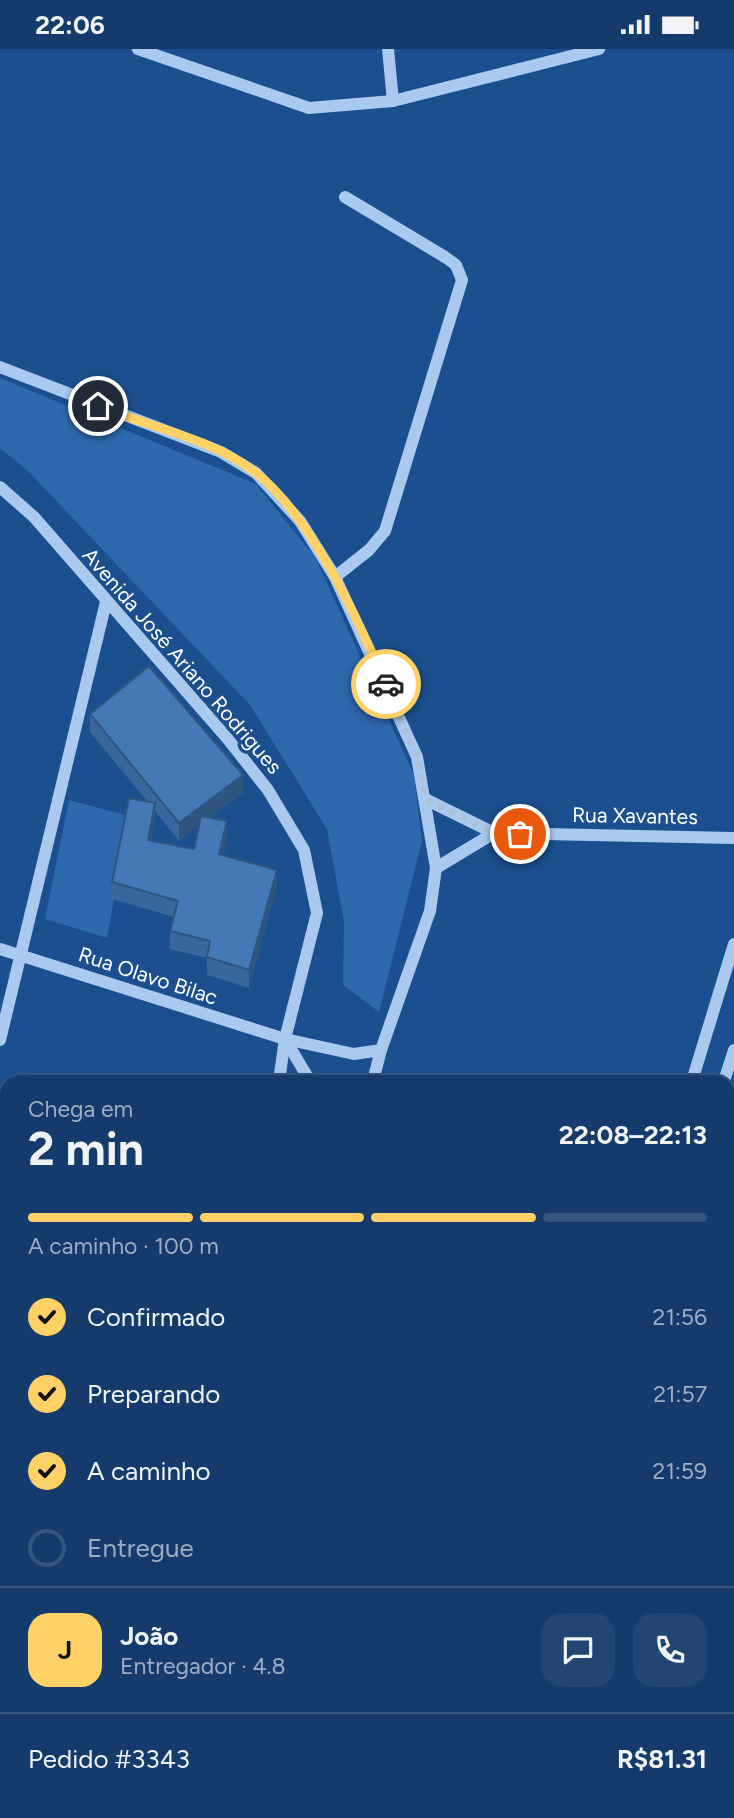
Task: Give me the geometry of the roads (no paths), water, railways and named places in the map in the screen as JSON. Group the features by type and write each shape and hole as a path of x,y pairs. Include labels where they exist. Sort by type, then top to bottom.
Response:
{"street":[{"path":"138,49 309,109 393,101 599,49"},
{"path":"388,49 393,101"},
{"path":"335,577 369,550 385,531 462,280 456,265 445,257 345,197"},
{"path":"0,367 221,452 256,473 300,521 335,577 417,757 427,800 436,868 430,911 375,1075"},
{"name":"Avenida José Ariano Rodrigues","path":"0,487 34,517 228,738 268,790 304,850 317,913 285,1039 280,1075"},
{"path":"0,1040 106,602"},
{"name":"Rua Xavantes","path":"427,800 494,833 734,838"},
{"path":"436,868 494,833"},
{"path":"694,1075 734,944"},
{"name":"Rua Olavo Bilac","path":"0,949 285,1039 354,1054 381,1050"},
{"path":"285,1039 306,1075"},
{"path":"726,1075 734,1051"}]}
